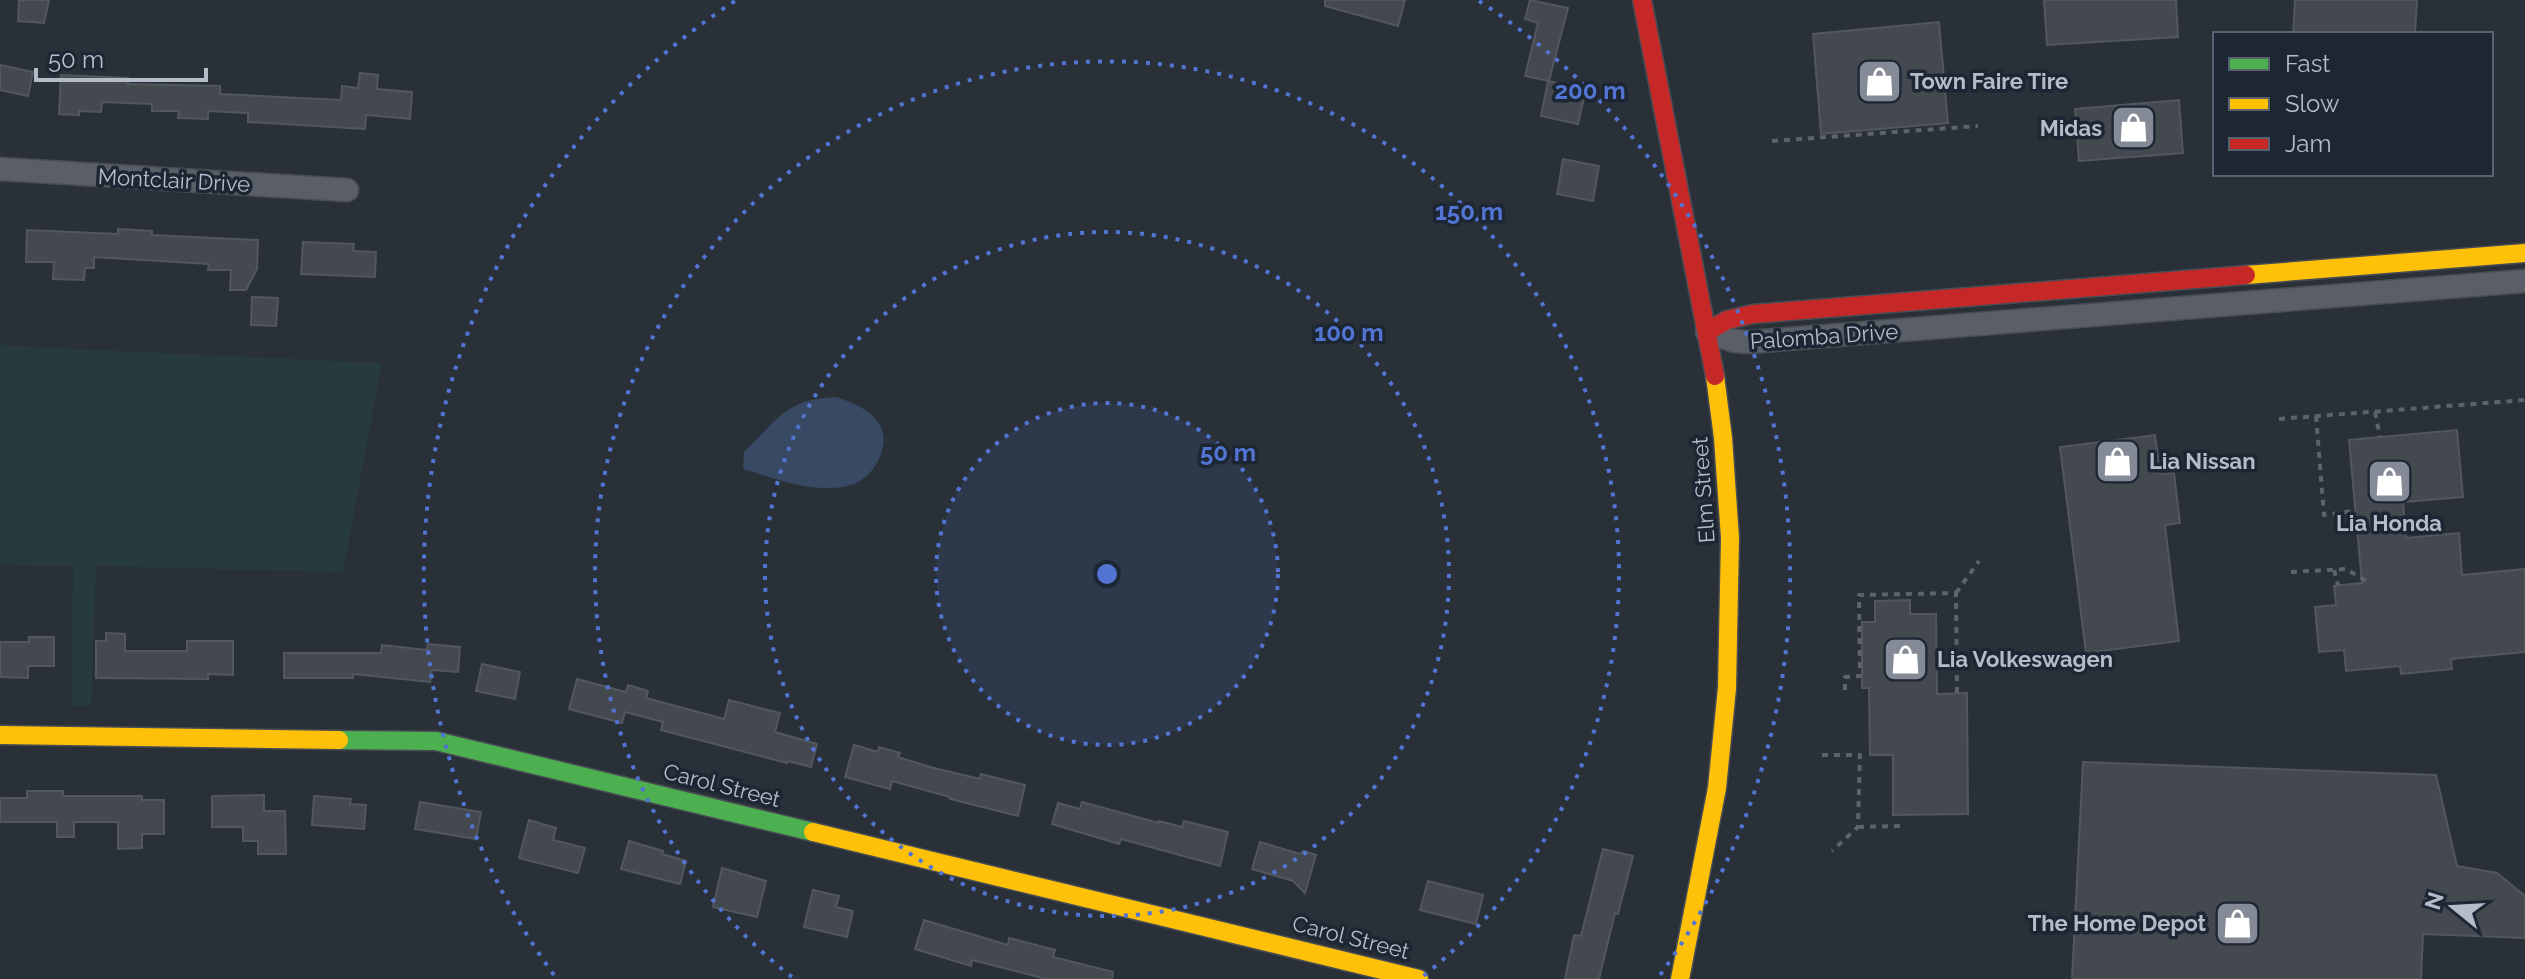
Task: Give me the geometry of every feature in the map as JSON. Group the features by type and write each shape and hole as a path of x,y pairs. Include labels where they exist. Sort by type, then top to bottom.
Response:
{"street":[{"name":"Elm Street","path":"1642,0 1717,388 1729,495 1732,562 1724,732 1680,979"},
{"name":"Montclair Drive","path":"0,169 347,190"},
{"name":"Palomba Drive","path":"1707,332 1727,320 1753,314 2525,253"},
{"name":"Palomba Drive","path":"1707,332 1734,341 1750,342 2525,281"},
{"name":"Carol Street","path":"0,735 436,741 1419,979"}],"path":[{"path":"1772,141 1978,126"},
{"path":"2279,419 2525,400"},
{"path":"2375,412 2380,437"},
{"path":"2316,416 2324,515 2355,511"},
{"path":"1957,693 1956,593 1979,561"},
{"path":"2291,572 2346,569 2368,582"},
{"path":"2334,570 2338,585"},
{"path":"1845,690 1845,677 1860,676 1859,595 1956,593"},
{"path":"1822,755 1860,755 1858,827"},
{"path":"1832,851 1858,827 1903,826"}],"green space":[{"path":"0,344 382,363 343,572 96,566 91,706 71,706 73,566 0,565"}],"water":[{"path":"836,397 868,412 881,427 883,448 876,465 864,479 837,488 810,487 743,469 744,452 784,413 805,402"}],"building":[{"path":"19,0 49,0 44,23 18,21"},
{"path":"1325,0 1405,0 1398,26 1325,6"},
{"path":"1530,0 1568,8 1549,81 1525,76 1538,23 1525,19"},
{"path":"2044,0 2176,0 2178,37 2047,45"},
{"path":"2295,0 2417,0 2415,32 2293,32"},
{"path":"1939,22 1948,123 1821,134 1813,34"},
{"path":"0,65 33,72 28,96 0,90"},
{"path":"360,73 378,75 377,89 412,92 410,119 366,115 365,129 248,122 248,113 208,111 208,119 178,118 179,111 152,111 152,104 102,102 101,112 59,114 61,75 128,78 128,84 220,86 220,94 341,100 342,86 358,88"},
{"path":"1548,81 1576,87 1574,96 1584,98 1578,124 1541,116"},
{"path":"2179,100 2183,153 2079,161 2075,109"},
{"path":"1563,159 1599,166 1593,201 1557,194"},
{"path":"118,229 152,231 152,235 258,240 257,269 246,290 230,290 231,270 208,270 209,264 94,257 94,268 85,268 84,280 53,279 54,262 26,262 27,230 118,234"},
{"path":"303,242 354,244 353,251 376,252 375,277 301,274"},
{"path":"252,297 278,298 276,326 251,325"},
{"path":"2457,430 2463,497 2403,502 2406,538 2459,533 2462,575 2525,569 2525,652 2451,659 2452,669 2401,674 2400,666 2346,671 2344,650 2319,652 2315,607 2336,605 2334,586 2362,583 2349,440"},
{"path":"2155,435 2160,474 2174,473 2180,523 2165,525 2179,641 2086,653 2060,447"},
{"path":"1910,600 1910,614 1936,614 1937,694 1967,693 1968,814 1893,815 1893,755 1870,755 1869,688 1862,688 1862,622 1875,622 1875,601"},
{"path":"106,633 125,634 125,651 187,651 187,641 233,641 233,675 208,674 208,679 96,678 96,641 106,641"},
{"path":"29,637 54,637 54,666 28,666 28,678 0,677 0,642 29,642"},
{"path":"428,644 460,647 458,672 432,670 430,682 353,674 353,678 284,678 284,653 381,653 382,645 427,650"},
{"path":"482,664 520,672 515,699 476,691"},
{"path":"577,679 626,692 628,685 648,691 646,698 724,719 729,700 780,713 775,732 817,744 811,767 661,730 663,722 625,712 622,723 569,709"},
{"path":"854,745 878,752 879,747 900,753 898,757 980,779 981,774 1025,785 1018,816 892,781 890,789 845,777"},
{"name":"The Home Depot","path":"2083,762 2436,775 2457,866 2497,873 2525,896 2525,938 2423,934 2421,979 2072,979"},
{"path":"27,791 63,791 63,796 142,796 142,800 164,800 164,834 142,834 142,848 118,849 118,822 74,822 74,837 57,837 57,822 0,822 0,798 27,798"},
{"path":"264,795 264,811 285,811 286,854 258,854 258,841 243,841 243,827 212,827 212,796"},
{"path":"314,796 351,799 350,804 366,805 364,829 312,825"},
{"path":"420,802 481,812 476,839 415,829"},
{"path":"1082,802 1159,823 1182,827 1184,821 1228,832 1220,866 1121,839 1119,844 1052,824 1058,803 1080,809"},
{"path":"529,820 556,828 553,840 585,848 578,873 519,858"},
{"path":"629,841 686,861 680,884 621,869"},
{"path":"1260,842 1300,854 1303,851 1316,855 1305,893 1293,881 1252,869"},
{"path":"1603,849 1633,856 1599,979 1565,979 1574,935 1581,936"},
{"path":"722,868 766,881 757,917 713,907"},
{"path":"1428,881 1483,895 1476,924 1420,910"},
{"path":"813,890 839,896 836,907 853,911 847,937 804,927"},
{"path":"924,920 1008,945 1009,938 1055,950 1053,957 1113,972 1112,979 1046,979 972,960 971,966 915,949"}],"traffic: fast":[{"path":"339,740 436,741 813,832"}],"traffic: slow":[{"path":"2246,275 2525,253"},
{"path":"1680,979 1717,788 1727,688 1730,538 1715,376"},
{"path":"0,735 339,740"},
{"path":"813,832 1419,979"}],"traffic: jam":[{"path":"1642,0 1715,376"},
{"path":"1707,332 1727,320 1753,314 2246,275"}],"place":[{"name":"Town Faire Tire","path":"1879,81"},
{"name":"Midas","path":"2133,128"},
{"name":"Lia Nissan","path":"2118,461"},
{"name":"Lia Honda","path":"2389,482"},
{"name":"Lia Volkeswagen","path":"1906,659"},
{"name":"The Home Depot","path":"2237,923"}]}
